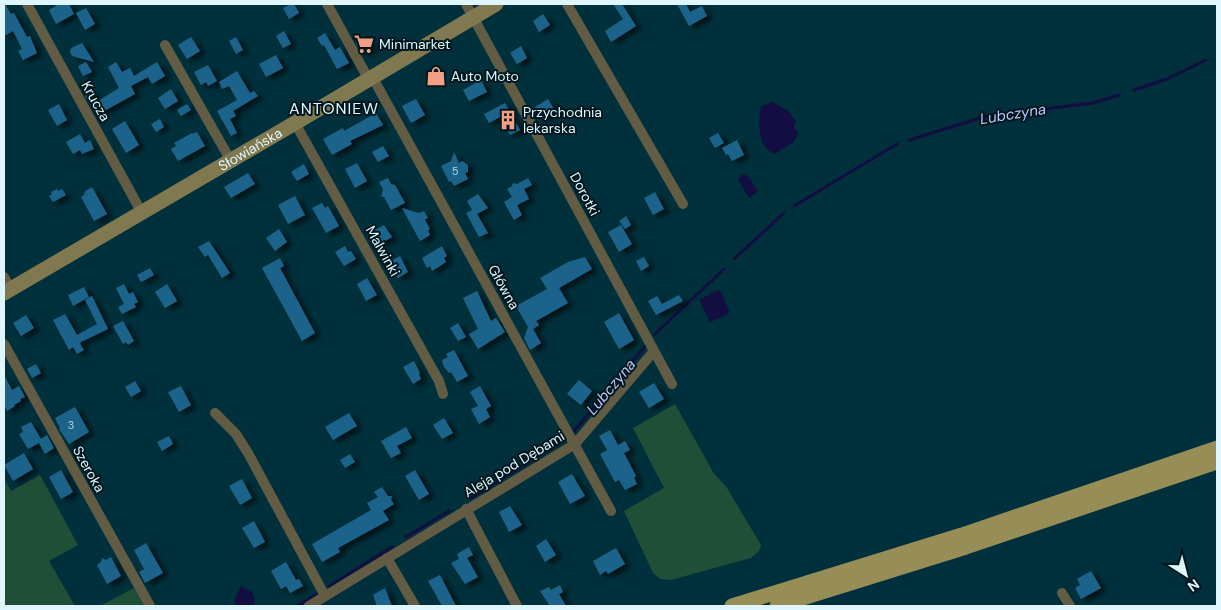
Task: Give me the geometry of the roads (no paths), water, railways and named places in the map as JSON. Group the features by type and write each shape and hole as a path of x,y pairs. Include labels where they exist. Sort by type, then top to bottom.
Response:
{"main road":[{"path":"732,606 954,538 1217,448"},
{"path":"777,606 966,547 1217,462"}],"street":[{"name":"Krucza","path":"26,4 142,212"},
{"name":"Główna","path":"328,4 611,510"},
{"name":"Słowiańska","path":"6,287 142,212 371,79 470,10 496,4"},
{"path":"568,4 683,204"},
{"name":"Dorotki","path":"470,10 672,384"},
{"path":"165,45 231,161"},
{"name":"Malwinki","path":"295,123 439,380 443,394"},
{"name":"Szeroka","path":"4,344 150,606"},
{"name":"Aleja pod Dębami","path":"309,606 575,444 654,351"},
{"path":"215,413 236,434 248,453 325,596"},
{"name":"Aleja pod Dębami","path":"466,509 518,606"},
{"path":"387,558 414,606"},
{"path":"1062,593 1070,606"}],"waterway":[{"name":"Lubczyna","path":"1134,90 1167,79 1206,60"},
{"name":"Lubczyna","path":"909,140 987,116 1093,103 1119,95"},
{"name":"Lubczyna","path":"794,206 897,144"},
{"name":"Lubczyna","path":"734,259 784,213"},
{"name":"Lubczyna","path":"655,334 724,269"},
{"name":"Lubczyna","path":"574,431 647,344"},
{"name":"Lubczyna","path":"471,498 566,439"},
{"name":"Lubczyna","path":"406,537 449,511"},
{"name":"Lubczyna","path":"329,586 392,547"},
{"name":"Lubczyna","path":"297,606 317,594"}],"place":[{"name":"Minimarket","path":"364,44"},
{"name":"Auto Moto","path":"436,76"},
{"name":"Przychodnia lekarska","path":"508,120"}],"district":[{"name":"ANTONIEW","path":"334,108"}]}
